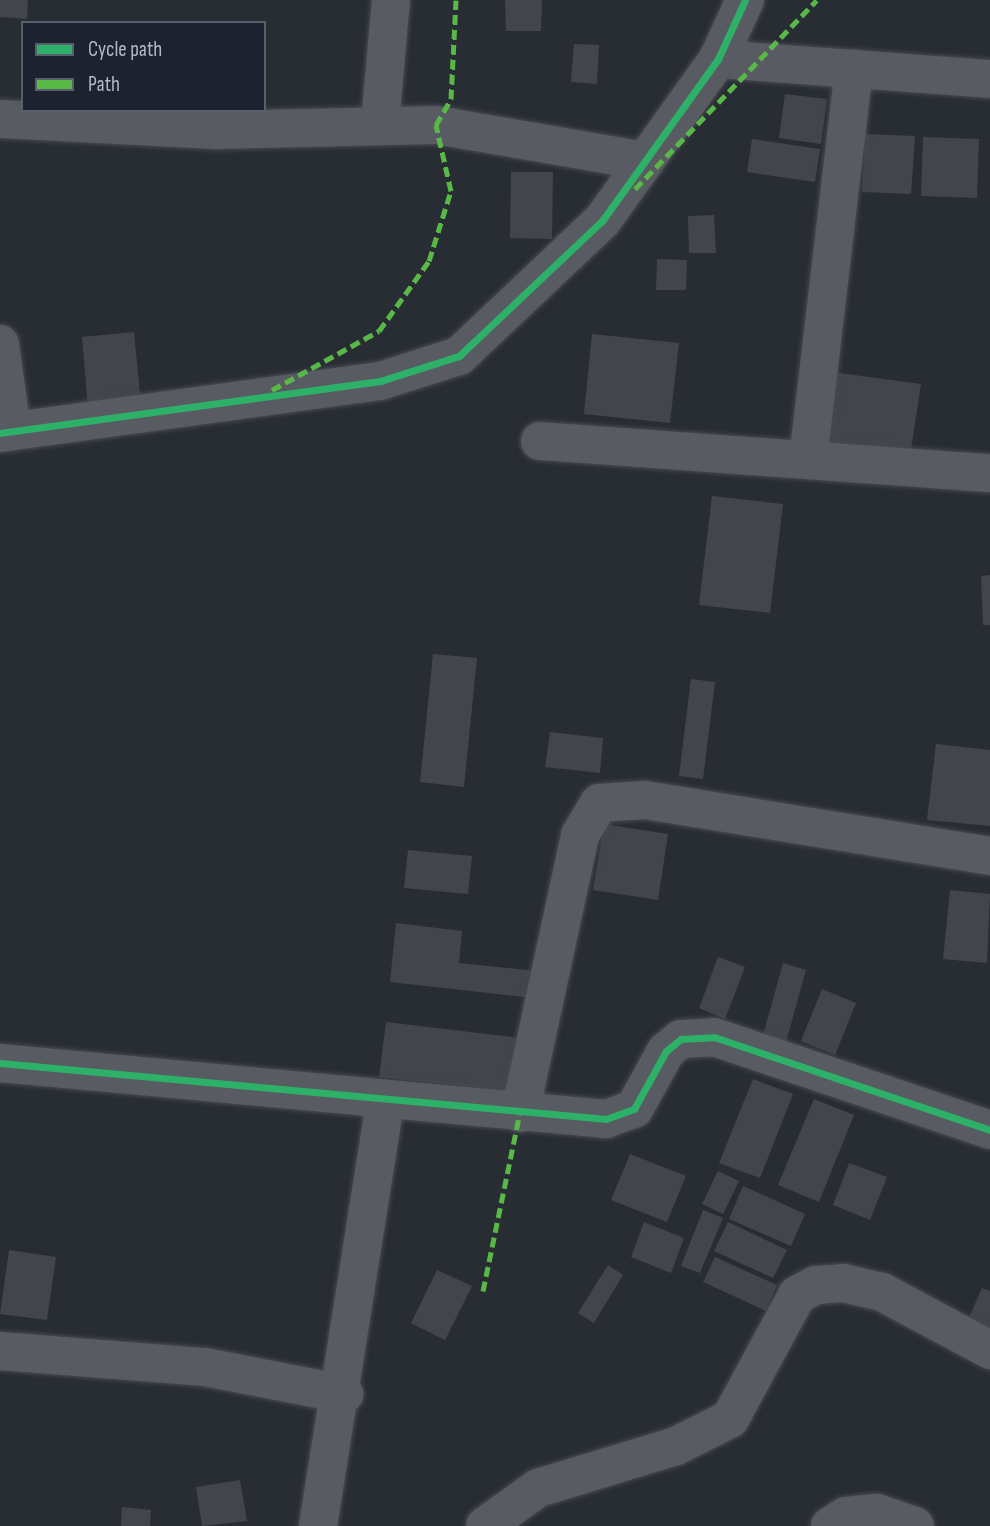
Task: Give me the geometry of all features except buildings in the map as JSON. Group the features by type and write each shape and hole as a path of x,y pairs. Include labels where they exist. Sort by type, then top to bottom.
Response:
{"street":[{"path":"380,123 390,0"},
{"path":"0,344 6,432 380,382 459,356 602,221 718,59 745,0"},
{"path":"718,59 990,79"},
{"path":"808,460 855,69"},
{"path":"0,119 216,130 380,123 526,136 645,161"},
{"path":"540,441 990,473"},
{"path":"520,1113 580,835 599,803 645,800 990,856"},
{"path":"0,1063 520,1113 620,1116 634,1109 666,1051 681,1039 714,1037 990,1130"},
{"path":"318,1526 344,1394 385,1101"},
{"path":"485,1526 538,1488 676,1446 730,1419 797,1295 816,1285 843,1283 882,1292 990,1350"},
{"path":"0,1351 205,1367 344,1394"},
{"path":"830,1526 846,1516 877,1513 915,1526"}],"marked path":[{"path":"272,390 379,331 429,261 451,191 436,125 451,99 456,0"},
{"path":"635,189 817,0"},
{"path":"483,1291 520,1113"}],"cycle path":[{"path":"0,433 380,381 459,356 602,221 718,59 745,0"},
{"path":"0,1063 606,1119 634,1109 666,1051 681,1039 714,1037 990,1130"}]}
